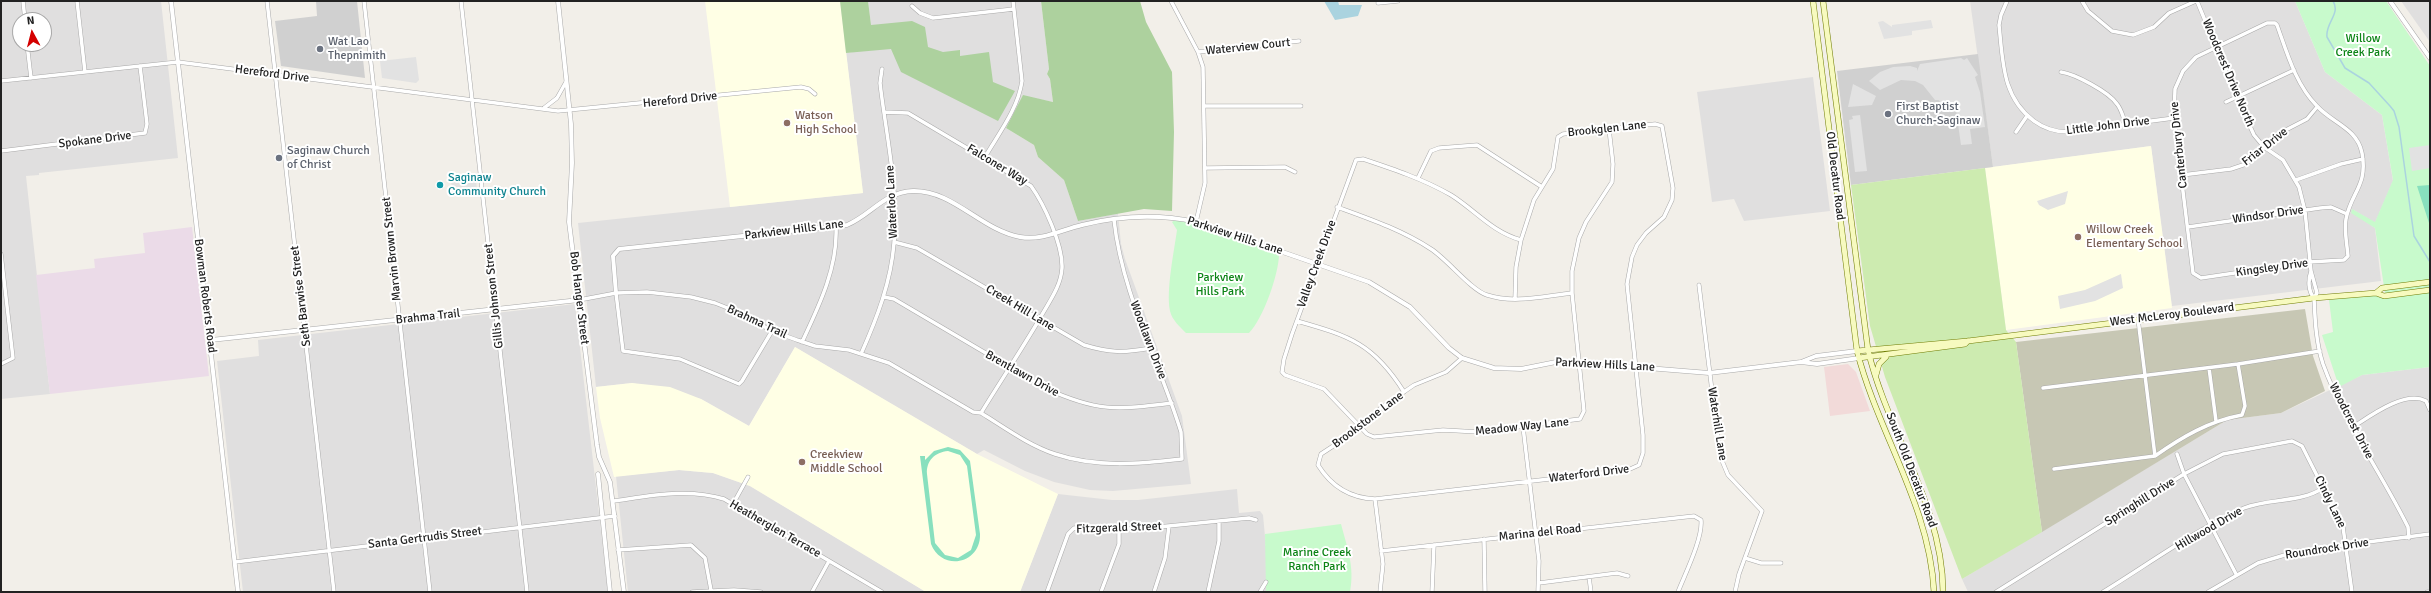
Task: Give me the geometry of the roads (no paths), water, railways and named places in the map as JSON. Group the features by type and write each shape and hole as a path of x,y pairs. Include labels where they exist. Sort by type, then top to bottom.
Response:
{"main road":[{"name":"Old Decatur Road","path":"1812,1 1857,351"},
{"name":"Old Decatur Road","path":"1823,1 1868,350"},
{"path":"1815,22 1826,22"},
{"name":"West McLeroy Boulevard","path":"2376,293 2382,288 2430,282"},
{"name":"West McLeroy Boulevard","path":"1857,351 1968,341 2314,298 2376,293 2384,296 2430,290"},
{"name":"West McLeroy Boulevard","path":"1859,358 1890,356 1964,344 1968,341"},
{"name":"South Old Decatur Road","path":"1868,350 1876,378 1937,538 1943,592"},
{"name":"South Old Decatur Road","path":"1857,351 1924,529 1932,563 1934,592"},
{"path":"1876,378 1879,364 1890,356"},
{"path":"1898,463 1908,459"}],"street":[{"path":"23,1 24,12"},
{"path":"77,1 85,72"},
{"name":"Bowman Roberts Road","path":"171,1 211,340 238,592"},
{"name":"Seth Barwise Street","path":"267,1 334,592"},
{"name":"Marvin Brown Street","path":"364,1 430,592"},
{"name":"Gillis Johnson Street","path":"461,1 527,592"},
{"name":"Bob Hanger Street","path":"558,1 570,111 572,163 569,222 597,445 599,457 610,482 624,592"},
{"path":"985,157 1017,103 1021,91 1022,81 1013,1"},
{"path":"1171,1 1198,52 1203,67 1206,168 1204,191 1196,222"},
{"path":"1378,3 1398,1"},
{"name":"Little John Drive","path":"2007,1 2001,15 2000,25 2006,78 2011,97 2027,116 2043,127 2058,132 2174,118"},
{"path":"2082,1 2088,11 2112,31 2133,36 2154,27 2169,13 2196,1"},
{"name":"Woodcrest Drive North","path":"2196,1 2254,135 2264,147 2282,160 2296,180 2305,210 2309,262 2317,292 2314,298"},
{"path":"2390,1 2430,58"},
{"path":"912,6 920,13 933,18 1014,9"},
{"name":"Canterbury Drive","path":"2197,276 2193,273 2174,118 2175,89 2183,71 2196,57 2267,23 2274,23 2294,70"},
{"name":"Waterview Court","path":"1198,52 1299,41"},
{"path":"28,52 31,78"},
{"name":"Hereford Drive","path":"1,81 178,62 472,98 543,109 570,111 801,87 809,89 815,94"},
{"name":"Spokane Drive","path":"1,151 145,133 147,124 140,66"},
{"name":"Waterloo Lane","path":"861,354 884,296 894,242 894,194 880,82 882,69"},
{"path":"2226,102 2294,70 2301,85 2317,107 2349,130 2361,151 2363,159 2362,183 2347,214"},
{"path":"2060,72 2082,79 2113,99 2120,108 2126,124"},
{"path":"543,109 557,98 567,79"},
{"path":"1204,106 1301,106"},
{"name":"Friar Drive","path":"2182,175 2240,167 2251,161 2264,147 2282,132 2307,119 2317,107"},
{"name":"Falconer Way","path":"884,112 908,113 985,157 1031,186 1041,202 1054,234 1061,259 1060,280 1039,319 980,413"},
{"path":"2016,132 2027,116"},
{"name":"Brookglen Lane","path":"1515,299 1516,267 1521,240 1534,200 1553,169 1556,140 1560,136 1660,124"},
{"name":"Waterford Drive","path":"1318,459 1321,470 1336,486 1354,496 1375,499 1628,470 1638,465 1644,447 1627,290 1629,268 1637,245 1646,233 1664,217 1672,200 1663,128 1660,124"},
{"name":"Meadow Way Lane","path":"1282,372 1285,375 1324,389 1367,434 1381,437 1443,430 1478,432 1577,421 1582,417 1584,411 1572,293 1574,259 1579,238 1586,222 1606,194 1613,177 1609,129"},
{"path":"1521,240 1494,229 1464,204 1418,178 1431,152 1439,148 1474,144 1542,187"},
{"name":"Valley Creek Drive","path":"1282,372 1284,359 1297,321 1354,162 1358,159 1362,159 1418,178"},
{"path":"2296,180 2341,164 2363,159"},
{"path":"1206,168 1285,167 1295,172"},
{"name":"Parkview Hills Lane","path":"772,331 739,384 680,359 623,350 613,256 619,249 836,226 856,221 880,202 894,194 924,191 942,197 1002,232 1020,237 1036,238 1081,225 1146,216 1173,217 1196,222 1369,282 1398,298 1421,317 1449,348 1462,358 1479,365 1508,370 1521,369 1548,362 1579,362 1635,365 1709,373 1801,362 1817,364 1859,358"},
{"path":"1337,207 1392,228 1422,244 1441,256 1486,295 1515,299 1572,293"},
{"name":"Windsor Drive","path":"2188,227 2331,207 2347,214"},
{"name":"Kingsley Drive","path":"2197,276 2201,278 2347,258 2345,229 2347,214"},
{"name":"Woodlawn Drive","path":"1114,220 1118,249 1125,278 1172,403 1181,432 1182,460"},
{"path":"802,342 826,287 835,248 836,226"},
{"name":"Creek Hill Lane","path":"894,242 917,248 1084,345 1107,352 1126,353 1151,348"},
{"path":"1,254 13,358 1,364"},
{"name":"Waterhill Lane","path":"1699,285 1719,450 1723,466 1728,475 1762,510 1735,592"},
{"name":"Brahma Trail","path":"211,340 579,300 616,293 667,293 691,296 740,313 772,331 802,342 861,354 889,363 973,412 980,413 1028,442 1054,454 1076,460 1106,464 1132,464 1182,460"},
{"name":"Brentlawn Drive","path":"884,296 894,300 1045,388 1086,405 1106,409 1131,408 1172,403"},
{"name":"Woodcrest Drive","path":"2314,298 2320,351 2328,375 2353,427 2406,523 2408,538"},
{"path":"2138,319 2155,456"},
{"path":"1297,321 1346,336 1366,347 1390,370 1404,392"},
{"name":"Parkview Hills Lane","path":"1801,362 1816,356 1857,351"},
{"path":"2043,388 2209,368 2320,351"},
{"name":"Brookstone Lane","path":"1318,459 1321,454 1359,427 1382,407 1414,386 1446,372 1462,358"},
{"path":"2054,469 2155,456 2189,433 2216,421 2242,415 2244,412 2238,364"},
{"path":"2209,368 2216,421"},
{"path":"2353,427 2397,402 2417,398 2424,400 2430,410"},
{"path":"1523,427 1536,533 1539,583 1538,592"},
{"name":"Springhill Drive","path":"1996,592 2184,474 2223,454 2268,444 2296,442"},
{"name":"Cindy Lane","path":"2296,442 2302,446 2343,527 2352,592"},
{"path":"2177,454 2184,474 2236,574"},
{"path":"598,474 610,592"},
{"path":"733,504 748,477"},
{"name":"Hillwood Drive","path":"2103,592 2211,526 2251,506 2308,495 2323,488"},
{"name":"Heatherglen Terrace","path":"613,501 684,493 707,494 733,504 882,592"},
{"path":"1375,499 1383,576 1380,592"},
{"name":"Santa Gertrudis Street","path":"235,562 330,549 615,516"},
{"name":"Marina del Road","path":"1381,551 1694,516 1699,518 1701,526 1696,546 1678,592"},
{"name":"Fitzgerald Street","path":"1047,592 1072,529 1119,530 1248,518 1256,520"},
{"path":"1208,592 1219,541 1219,521"},
{"path":"1154,592 1166,558 1169,526"},
{"path":"1101,592 1119,544 1119,530"},
{"name":"Roundrock Drive","path":"2208,592 2236,574 2275,557 2298,551 2430,534"},
{"path":"1484,539 1485,592"},
{"path":"618,550 691,544 705,558 711,590"},
{"path":"1432,592 1434,545"},
{"path":"1745,558 1761,563 1781,563"},
{"path":"812,592 829,561"},
{"path":"1539,583 1617,574 1628,576"},
{"path":"1589,577 1591,592"},
{"path":"1260,592 1266,582"},
{"path":"692,592 711,590 761,592"}],"water":[{"path":"1324,1 1338,1 1339,5 1362,5 1358,16 1335,20"}],"waterway":[{"path":"2333,1 2335,10 2328,27 2327,37 2345,68 2369,83 2394,111 2399,127 2414,236 2430,262"}],"place":[{"name":"Wat Lao Thepnimith","path":"320,49"},
{"name":"First Baptist Church-Saginaw","path":"1888,114"},
{"name":"Watson High School","path":"787,123"},
{"name":"Saginaw Church of Christ","path":"279,158"},
{"name":"Saginaw Community Church","path":"440,185"},
{"name":"Willow Creek Elementary School","path":"2078,237"},
{"name":"Creekview Middle School","path":"802,462"}],"park label":[{"name":"Willow Creek Park","path":"2363,46"},
{"name":"Parkview Hills Park","path":"1220,285"},
{"name":"Marine Creek Ranch Park","path":"1317,560"}]}
